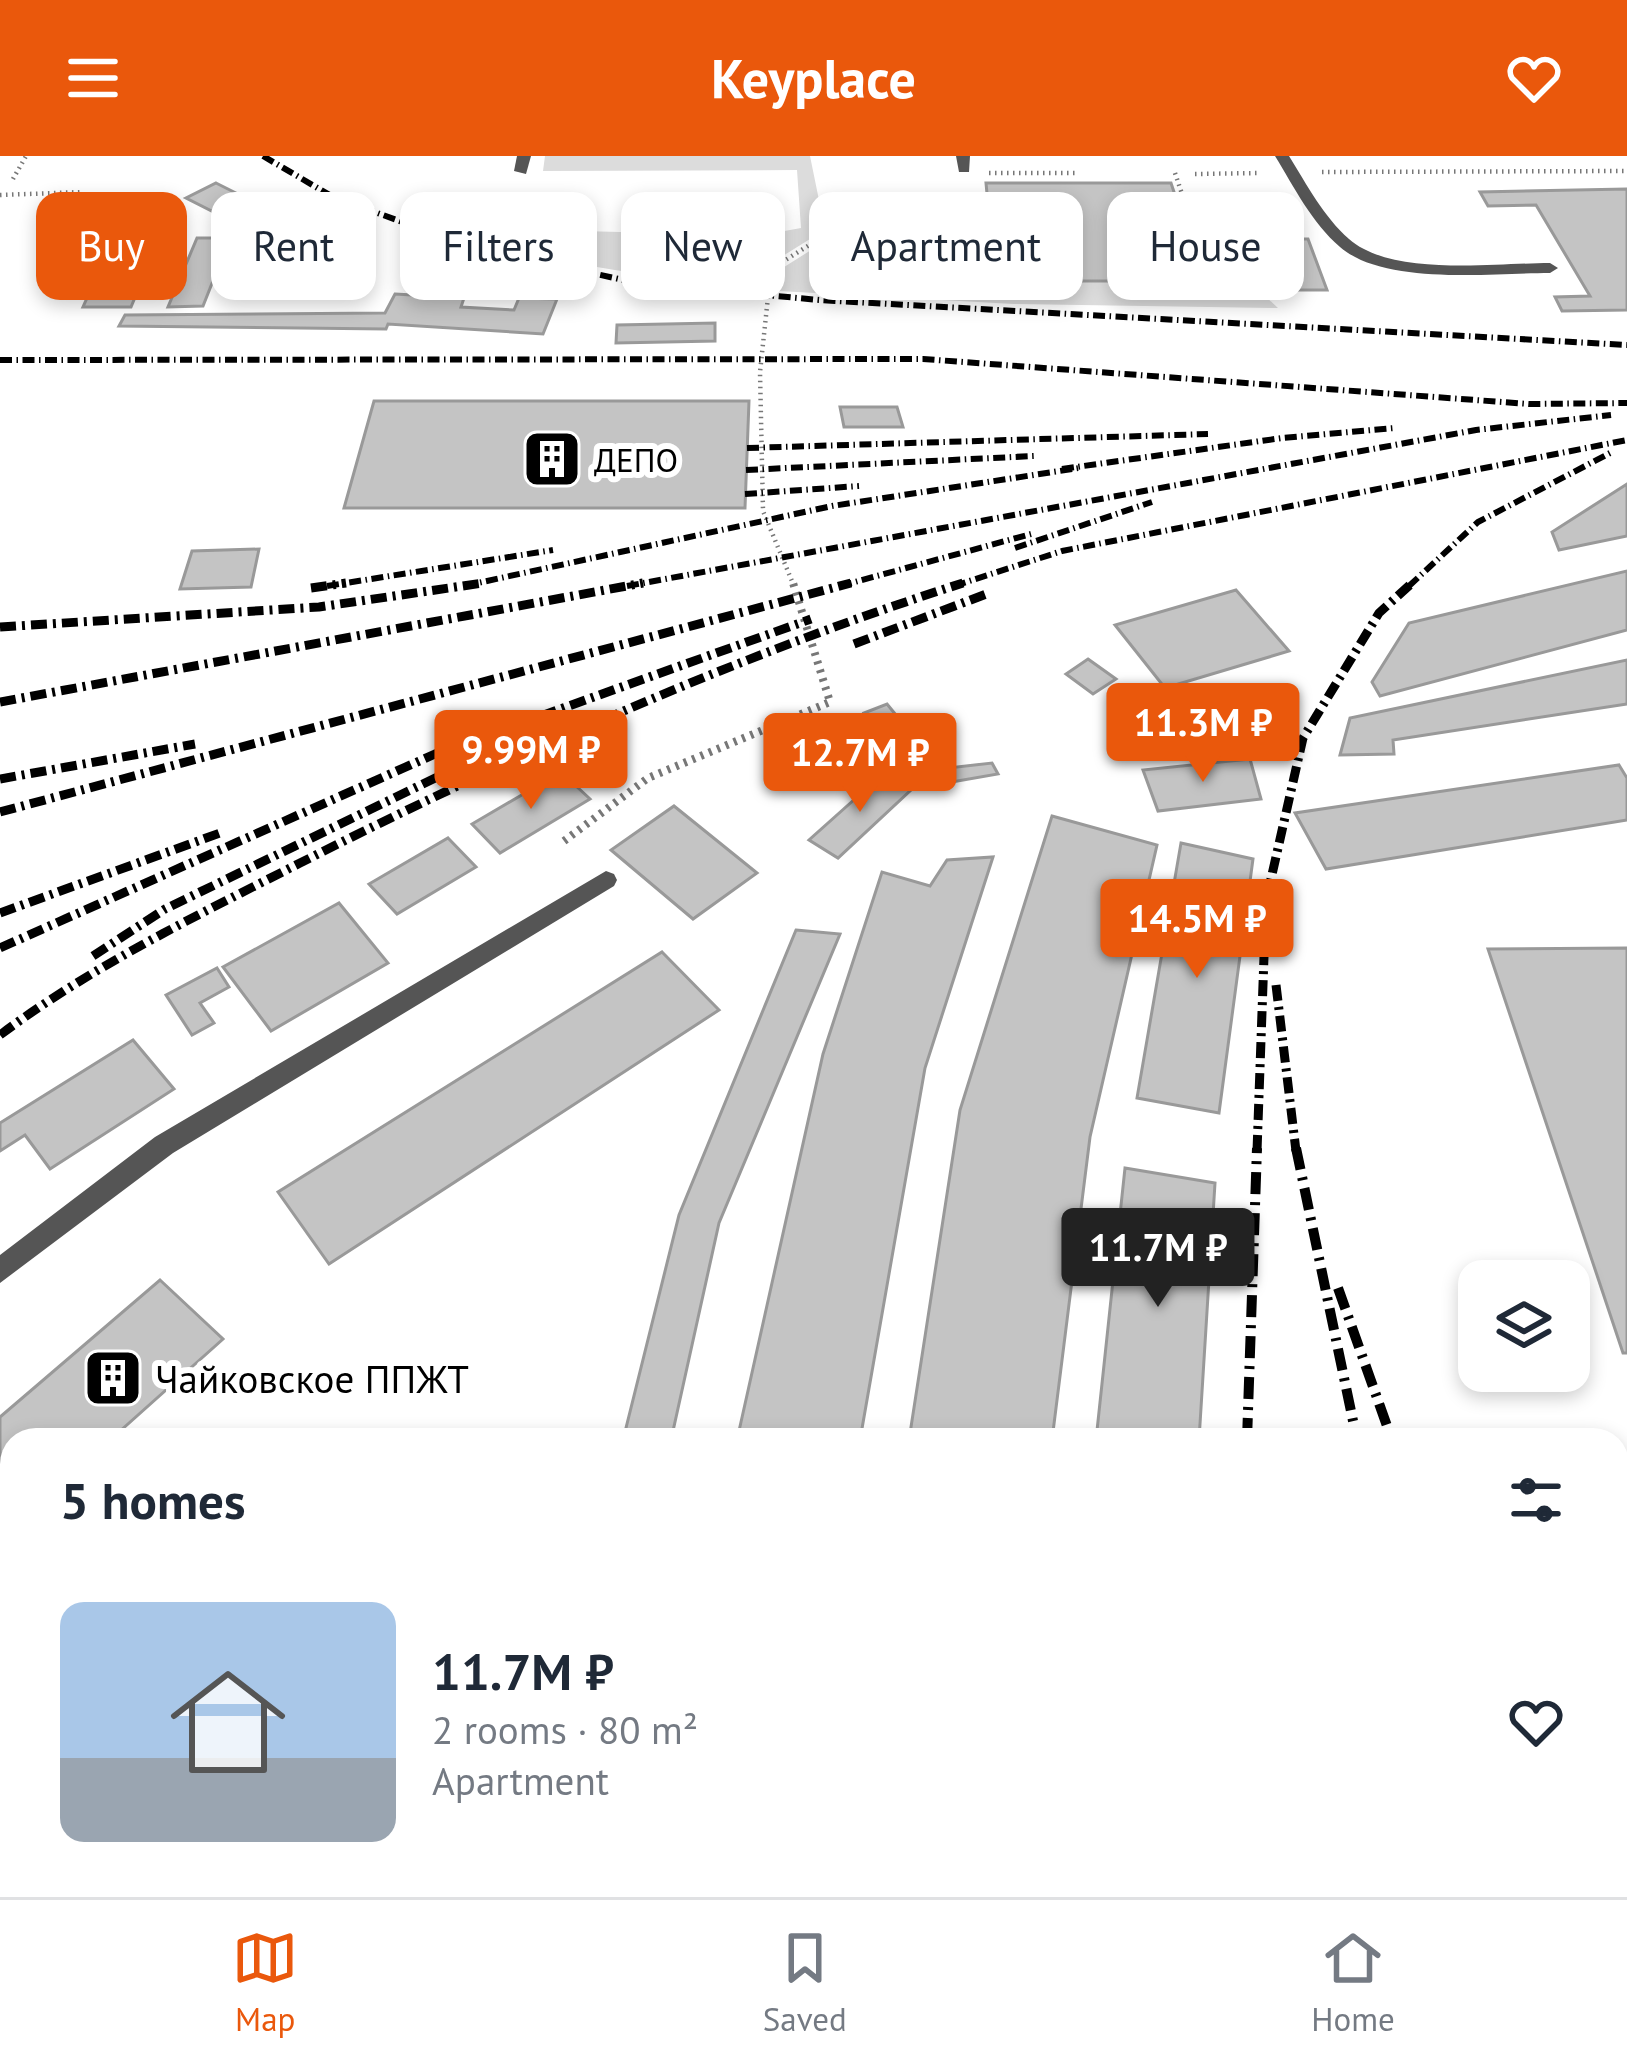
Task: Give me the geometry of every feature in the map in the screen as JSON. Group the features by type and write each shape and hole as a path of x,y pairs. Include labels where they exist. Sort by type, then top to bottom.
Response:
{"lane":[{"path":"1282,156 1319,214 1356,252 1386,265 1550,268"},
{"path":"0,1271 164,1145 606,880"}],"path":[{"path":"13,179 26,156"},
{"path":"969,166 1077,173"},
{"path":"1195,174 1627,171"},
{"path":"1175,173 1181,192"},
{"path":"0,195 36,194"},
{"path":"564,841 648,778 830,702 804,609 763,512 760,372 768,300"}],"shaded area":[{"path":"545,156 810,156 817,192 809,192 809,240 785,255 785,231 801,228 797,170 543,171"},
{"path":"597,231 621,232 621,271 597,267"},
{"path":"809,251 809,293 785,291 785,266"},
{"path":"1083,281 1107,281 1107,300 1269,300 1278,308 942,300 1083,300"}],"building":[{"path":"216,183 234,192 211,192 211,211 187,198"},
{"path":"986,183 1171,183 1174,192 1107,192 1107,281 1083,281 1083,192 987,192"},
{"path":"1627,189 1627,310 1562,311 1555,297 1590,296 1536,205 1488,206 1480,192"},
{"path":"197,238 211,238 211,286 203,306 168,307 171,300 187,300 187,262"},
{"path":"1304,239 1308,239 1327,290 1304,290"},
{"path":"395,294 400,294 400,300 463,300 461,307 514,310 518,300 557,300 543,334 388,324 386,329 119,326 125,315 385,313"},
{"path":"86,300 134,300 131,307 83,307"},
{"path":"715,323 715,341 616,343 617,325"},
{"name":"ДЕПО","path":"374,401 749,401 745,508 344,508"},
{"path":"840,407 897,407 903,427 844,427"},
{"path":"1627,484 1627,536 1559,550 1552,532"},
{"path":"259,549 251,587 180,589 192,551"},
{"path":"1627,571 1627,630 1380,696 1372,682 1409,623"},
{"path":"1236,590 1289,651 1165,688 1115,625"},
{"path":"1088,659 1116,679 1093,694 1066,674"},
{"path":"1627,660 1627,704 1393,740 1394,754 1340,755 1350,718"},
{"path":"887,704 940,769 992,763 998,774 917,788 864,713"},
{"path":"1250,759 1261,799 1158,811 1143,770"},
{"path":"1619,765 1627,778 1627,820 1326,869 1295,813"},
{"path":"561,772 590,799 500,853 472,824"},
{"path":"884,773 912,789 838,858 809,840"},
{"path":"674,806 757,873 693,919 611,850"},
{"path":"1052,816 1157,845 1090,1137 1054,1428 911,1428 960,1110"},
{"path":"448,838 476,867 397,914 369,884"},
{"path":"1181,843 1253,859 1219,1113 1137,1098"},
{"path":"993,857 925,1068 862,1428 740,1428 823,1054 882,872 930,886 947,860"},
{"path":"339,903 388,963 271,1031 223,967"},
{"path":"796,930 840,934 719,1223 674,1428 626,1428 679,1215"},
{"path":"1627,948 1627,1353 1623,1353 1488,949"},
{"path":"662,952 719,1010 329,1264 278,1192"},
{"path":"217,968 229,987 200,1003 214,1023 192,1035 166,995"},
{"path":"133,1040 174,1089 50,1169 25,1135 0,1151 0,1123"},
{"path":"1125,1168 1215,1183 1200,1428 1097,1428"},
{"name":"Чайковское ППЖТ","path":"160,1280 223,1339 123,1428 0,1428 0,1417"}],"railway":[{"path":"263,156 333,197 469,246 637,283 819,300 1627,345"},
{"path":"0,360 923,359 1529,404 1627,403"},
{"path":"627,586 1476,430 1611,415"},
{"path":"1062,469 1282,438 1395,428"},
{"path":"747,448 1208,434"},
{"path":"958,585 1062,551 1627,440"},
{"path":"1409,586 1478,522 1610,453"},
{"path":"746,470 1034,456"},
{"path":"467,585 832,506 1079,468"},
{"path":"745,494 859,486"},
{"path":"1015,548 1152,502"},
{"path":"840,586 1031,534"},
{"path":"344,583 553,550"},
{"path":"311,588 344,583"},
{"path":"327,586 344,583"},
{"path":"467,585 483,583"},
{"path":"0,702 643,583"},
{"path":"0,812 851,583"},
{"path":"958,585 963,583"},
{"path":"1257,1151 1266,901 1303,738 1379,613 1412,583"},
{"path":"0,627 319,607 467,585"},
{"path":"0,1035 71,986 146,943 462,784 709,675 958,585"},
{"path":"954,586 958,585"},
{"path":"854,644 989,593"},
{"path":"0,948 435,754 811,619"},
{"path":"0,779 195,744"},
{"path":"93,956 165,909 493,750"},
{"path":"0,913 220,833"},
{"path":"1276,985 1296,1151"},
{"path":"1247,1428 1257,1148"},
{"path":"1296,1148 1354,1428"},
{"path":"1338,1288 1388,1428"}],"place":[{"name":"ДЕПО","path":"552,459"},
{"name":"Чайковское ППЖТ","path":"113,1378"}]}
